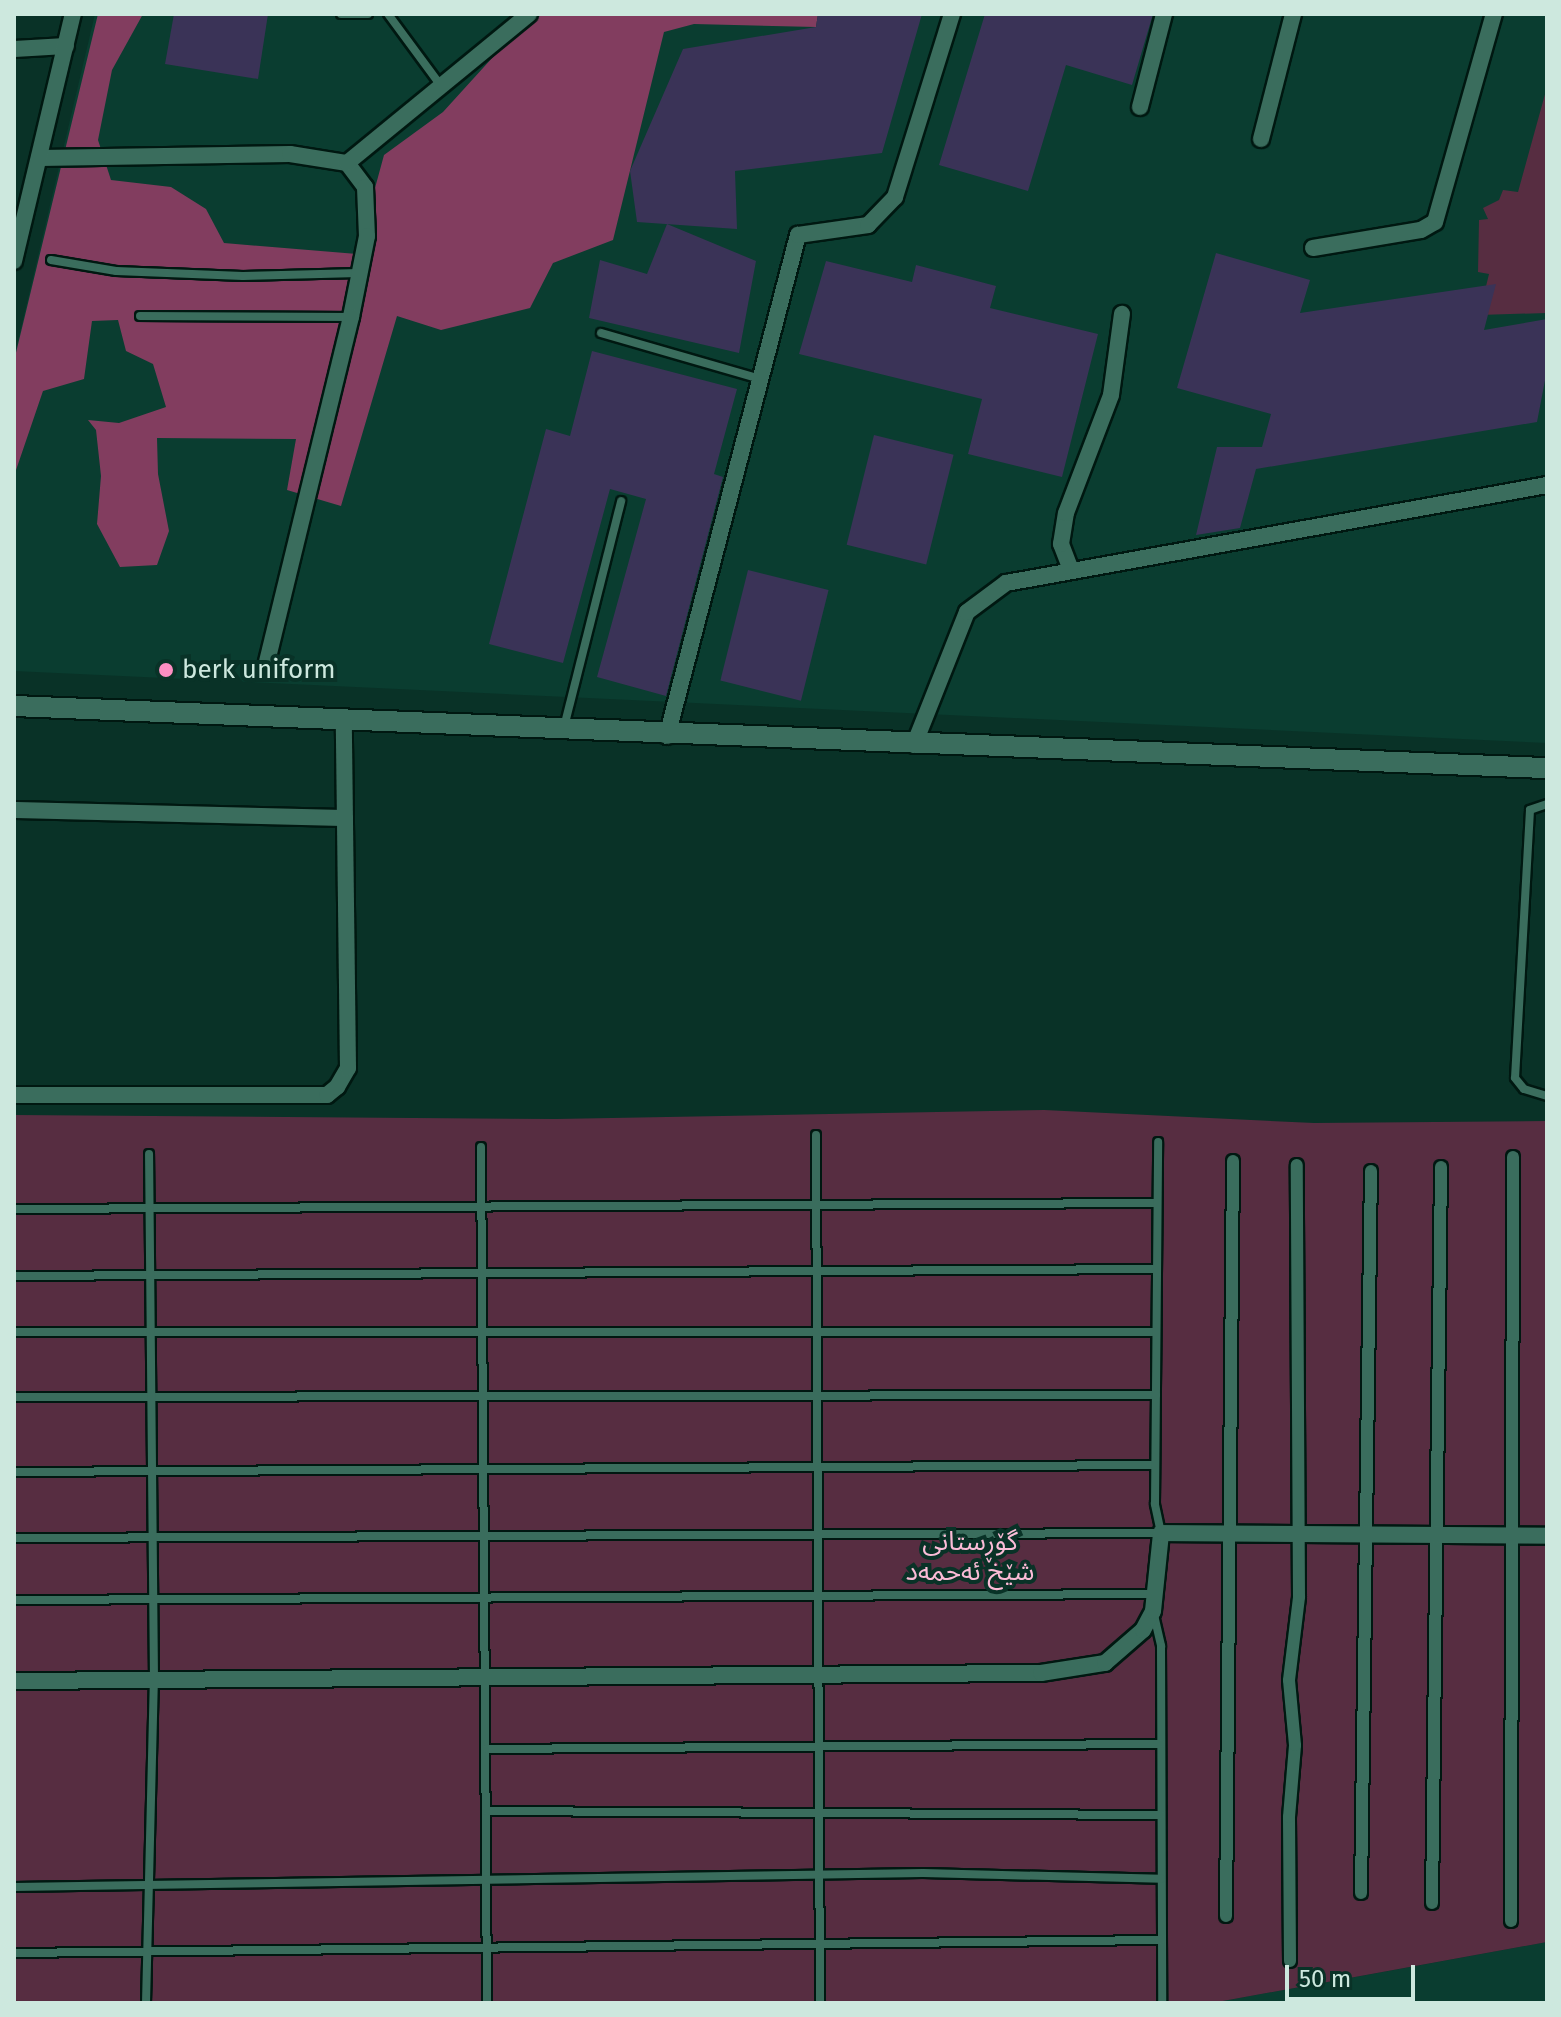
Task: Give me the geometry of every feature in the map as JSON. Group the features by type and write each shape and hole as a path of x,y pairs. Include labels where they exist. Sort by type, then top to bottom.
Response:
{"street":[{"path":"14,261 73,14"},
{"path":"347,163 529,14"},
{"path":"667,736 798,235 868,225 895,197 952,14"},
{"path":"1140,107 1164,14"},
{"path":"1261,139 1293,14"},
{"path":"1313,248 1421,230 1435,222 1443,207 1494,14"},
{"path":"14,49 66,46"},
{"path":"40,158 290,154 347,163 365,187 367,236 351,317 266,667"},
{"path":"1071,570 1061,544 1066,513 1111,395 1122,314"},
{"path":"914,745 967,612 1006,583 1547,485"},
{"path":"14,706 563,732 1547,768"},
{"path":"14,1095 327,1095 337,1087 348,1068 344,721"},
{"path":"14,810 345,818"},
{"path":"1511,1921 1508,1536 1513,1157"},
{"path":"1226,1916 1233,1161"},
{"path":"1290,1961 1289,1817 1295,1745 1289,1680 1299,1597 1296,1534 1297,1165"},
{"path":"1432,1903 1439,1535 1441,1167"},
{"path":"1361,1893 1371,1171"},
{"path":"14,1681 1075,1670 1105,1663 1128,1646 1153,1602 1161,1533 1547,1536"}],"lane":[{"path":"341,14 368,14"},
{"path":"388,14 441,86"},
{"path":"51,260 147,272 359,273"},
{"path":"140,316 351,317"},
{"path":"601,333 760,379"},
{"path":"563,732 621,501"},
{"path":"1547,804 1530,810 1515,1078 1524,1089 1547,1096"},
{"path":"816,1135 820,2003"},
{"path":"14,1538 1161,1533 1155,1465 1158,1142"},
{"path":"481,1147 487,2003"},
{"path":"146,2003 154,1680 149,1154"},
{"path":"14,1209 1157,1203"},
{"path":"14,1276 1156,1269"},
{"path":"14,1332 1156,1332"},
{"path":"14,1397 1156,1395"},
{"path":"14,1472 1155,1465"},
{"path":"14,1600 818,1597 1153,1602 1161,1646 1162,2003"},
{"path":"487,1749 1161,1744"},
{"path":"487,1811 1161,1815"},
{"path":"14,1887 487,1878 820,1878 923,1873 1161,1879"},
{"path":"14,1953 485,1951 820,1943 1161,1940"}],"shaded area":[{"path":"95,14 1547,14 1547,743 14,671 14,358"},
{"path":"98,14 143,14 112,70 98,140 111,180 171,187 206,209 224,243 357,254 384,155 443,112 503,46 542,14 818,14 816,27 694,24 664,32 613,240 553,263 530,308 441,330 397,316 341,506 287,490 296,439 157,438 158,474 169,531 157,565 120,567 97,524 101,476 96,430 88,420 119,423 166,407 153,364 126,351 118,320 92,321 84,379 43,391 14,476 14,361"},
{"path":"1547,1942 1547,2003 1212,2003 1416,1966"}],"green space":[{"path":"1547,87 1547,313 1479,315 1489,274 1478,272 1479,220 1488,219 1483,208 1499,200 1503,190 1518,192"},
{"name":"گۆڕستانی شێخ ئەحمەد","path":"1044,1110 1314,1123 1547,1121 1547,1942 1212,2003 14,2003 14,1115 556,1119"}],"building":[{"path":"174,14 268,14 258,79 165,64"},
{"path":"818,14 922,14 882,153 735,171 737,229 637,222 630,171 683,49 816,27"},
{"path":"985,14 1153,14 1132,85 1066,65 1028,191 939,165"},
{"path":"667,224 756,261 739,353 589,318 600,260 647,274"},
{"path":"1216,253 1310,280 1300,313 1496,284 1484,330 1547,319 1547,370 1537,422 1256,469 1240,528 1196,535 1217,447 1262,447 1271,414 1177,388"},
{"path":"826,261 912,282 916,265 996,286 990,308 1098,334 1062,477 968,454 982,399 799,354"},
{"path":"592,351 737,389 714,474 723,477 666,696 597,677 646,499 610,489 563,663 489,644 546,429 570,436"},
{"path":"874,435 954,455 926,564 847,545"},
{"path":"748,570 829,590 801,701 720,681"}],"place":[{"name":"berk uniform","path":"166,670"}]}
